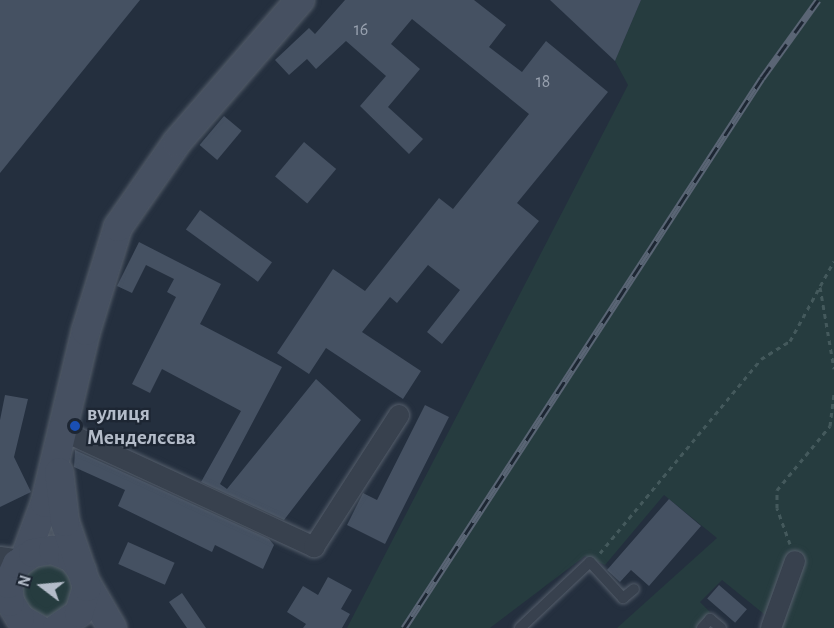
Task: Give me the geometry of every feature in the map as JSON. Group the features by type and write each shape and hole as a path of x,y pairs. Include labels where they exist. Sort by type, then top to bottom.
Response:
{"street":[{"path":"38,628 8,609 9,580 16,558 38,526 57,458 86,331 118,228 177,142 300,0"},
{"path":"63,431 314,547 399,416"},
{"path":"57,458 65,522 85,578 79,613 57,628"},
{"path":"16,558 40,550 56,551 72,558 111,628"},
{"path":"771,628 795,561"}],"lane":[{"path":"520,628 590,562 623,598 634,589"},
{"path":"702,628 710,619 721,628"}],"path":[{"path":"590,562 618,535 761,359 790,341 834,261"},
{"path":"819,285 834,369"},
{"path":"795,561 777,508 777,490 830,426 834,394"}],"green space":[{"path":"641,0 834,0 834,628 764,628 769,618 722,580 700,602 710,612 697,628 617,628 717,538 664,495 605,565 585,556 490,628 347,628 628,85 615,61"},
{"path":"41,560 69,568 77,598 47,620 26,611 18,582"}],"building":[{"path":"0,0 140,0 0,173"},
{"path":"345,0 474,0 506,25 489,47 522,72 546,41 608,92 517,203 539,221 442,344 427,332 460,290 428,265 397,303 390,297 362,332 421,371 403,399 326,348 309,374 277,353 333,269 365,291 439,198 453,209 529,114 412,19 391,44 420,69 388,107 423,139 409,154 360,106 386,76 346,41 316,69 307,59 289,75 275,60 309,28 315,34"},
{"path":"550,0 641,0 615,61"},
{"path":"224,116 242,131 217,160 200,145"},
{"path":"304,142 336,169 307,203 275,176"},
{"path":"200,210 272,262 258,282 186,229"},
{"path":"139,242 221,284 200,324 282,367 220,484 227,489 316,379 361,420 284,520 201,482 241,411 162,369 150,393 132,384 176,297 167,292 174,279 146,265 132,293 117,286"},
{"path":"5,395 28,399 14,457 31,492 0,507 0,420"},
{"path":"425,405 449,417 385,544 347,525 363,493 377,500"},
{"path":"75,450 269,539 274,545 263,569 215,545 212,552 118,506 125,490 74,467"},
{"path":"669,499 701,526 649,586 631,570 620,582 607,570"},
{"path":"128,542 175,563 165,585 118,564"},
{"path":"328,577 352,590 341,609 350,614 342,628 303,628 306,624 287,612 303,586 318,595"},
{"path":"719,585 747,609 735,623 707,599"},
{"path":"182,593 206,628 187,628 169,602"}],"railway":[{"path":"404,628 762,78 818,0"}],"place":[{"name":"вулиця Менделєєва","path":"75,426"}]}
